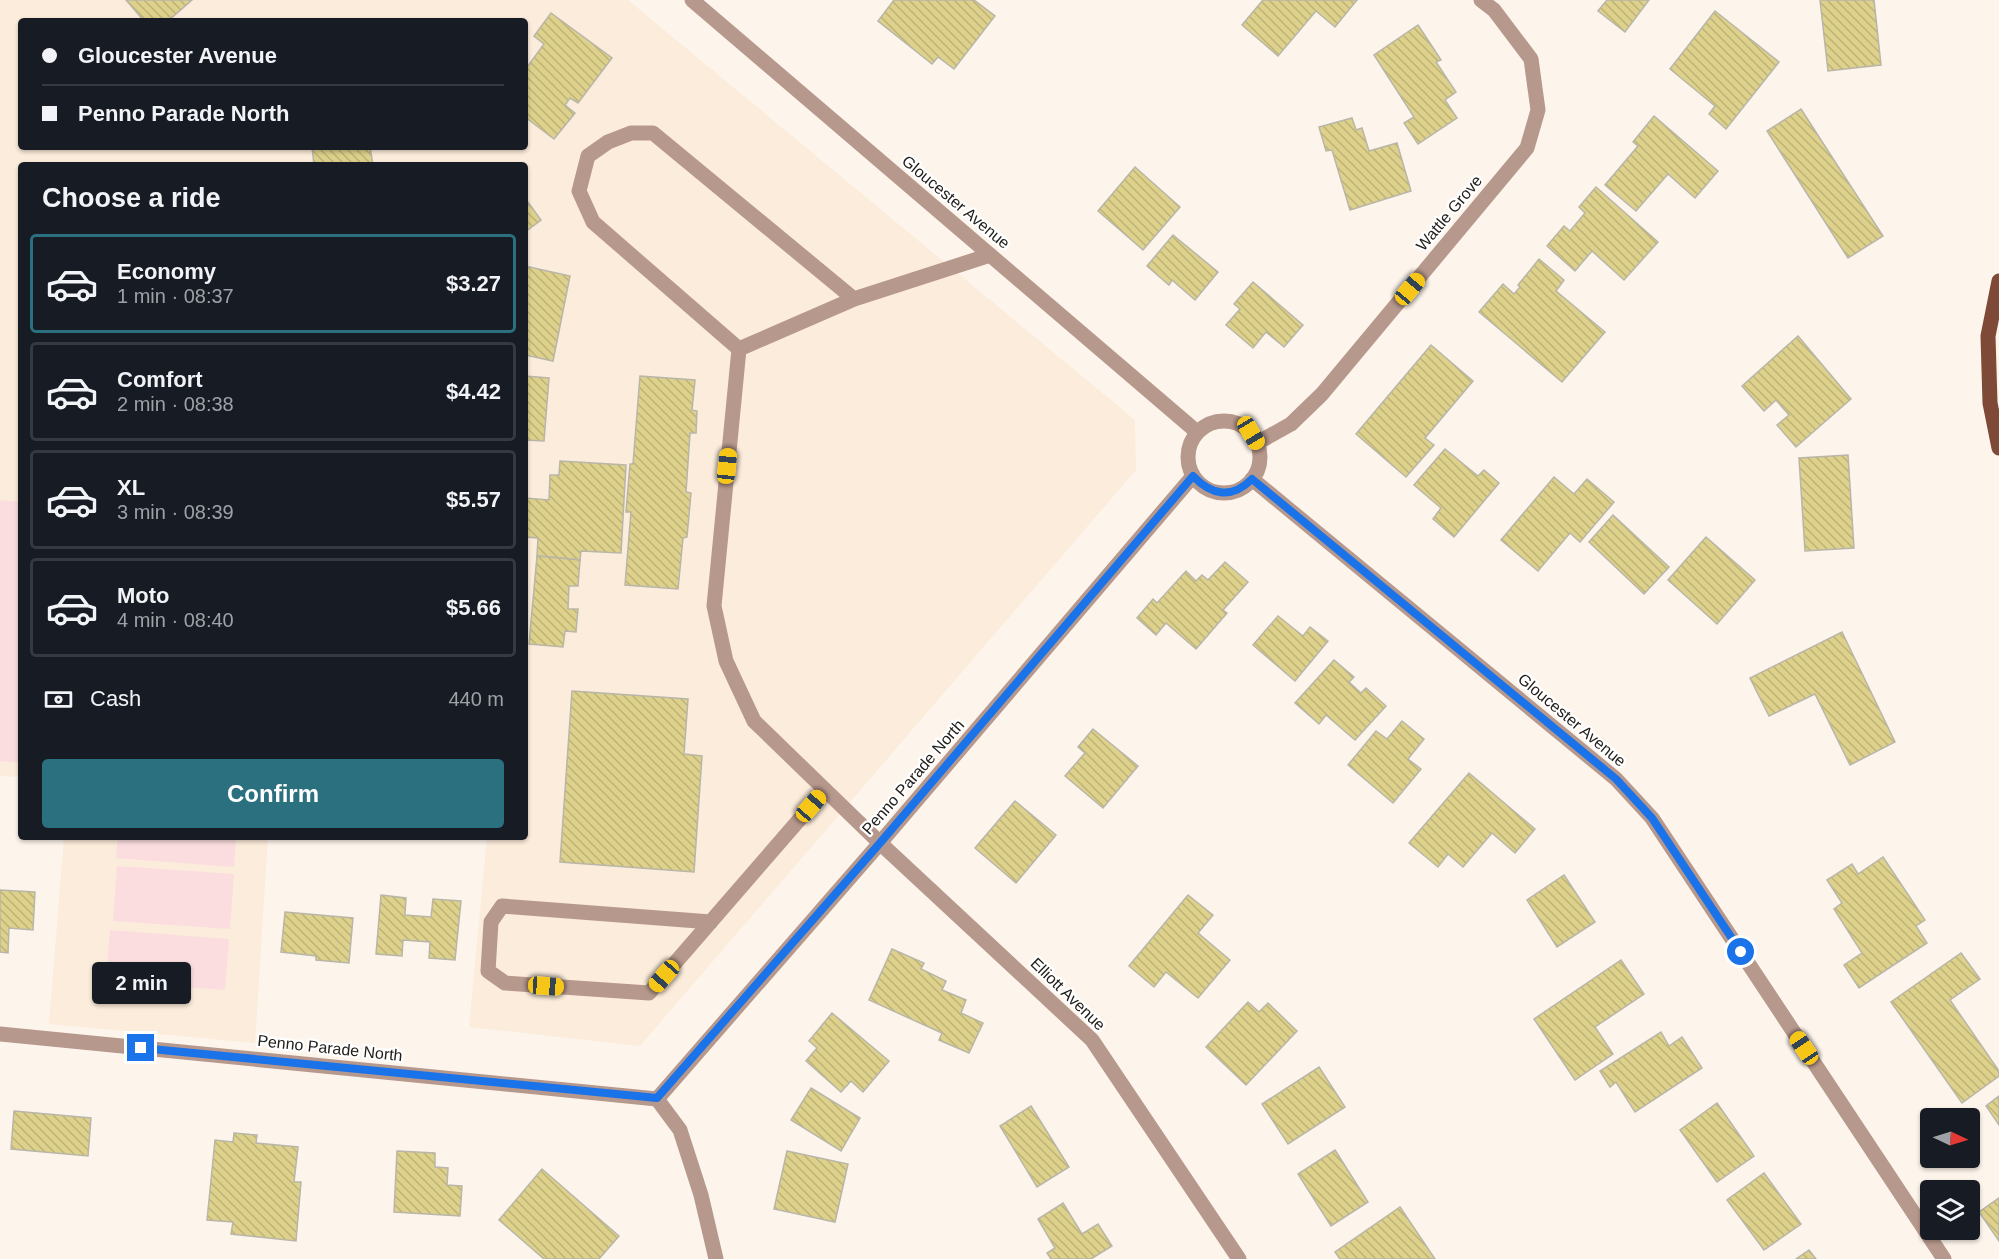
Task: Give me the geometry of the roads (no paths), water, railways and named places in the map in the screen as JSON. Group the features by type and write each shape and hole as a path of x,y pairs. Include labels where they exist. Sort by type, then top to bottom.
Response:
{"main road":[{"path":"1999,281 1988,336 1989,403 1999,448"}],"street":[{"name":"Gloucester Avenue","path":"692,0 1197,432"},
{"name":"Wattle Grove","path":"1257,443 1291,424 1322,394 1527,148 1538,110 1531,59 1494,10 1481,0"},
{"path":"854,299 653,133 631,133 608,142 588,156 579,191 593,222 739,349 854,299 990,255"},
{"name":"Elliott Avenue","path":"739,349 714,606 726,661 754,721 880,843 1092,1040 1239,1259"},
{"path":"1218,421 1230,421 1241,425 1251,433 1257,443 1259,462 1252,479 1244,487 1222,493 1201,484 1193,476 1188,454 1197,432 1218,421"},
{"name":"Penno Parade North","path":"0,1034 657,1098 880,843 1193,476"},
{"name":"Gloucester Avenue","path":"1252,479 1616,779 1652,818 1944,1259"},
{"path":"711,922 502,906 490,922 488,971 505,983 649,993 711,922 825,790"},
{"path":"657,1098 680,1130 701,1195 716,1259"}]}
